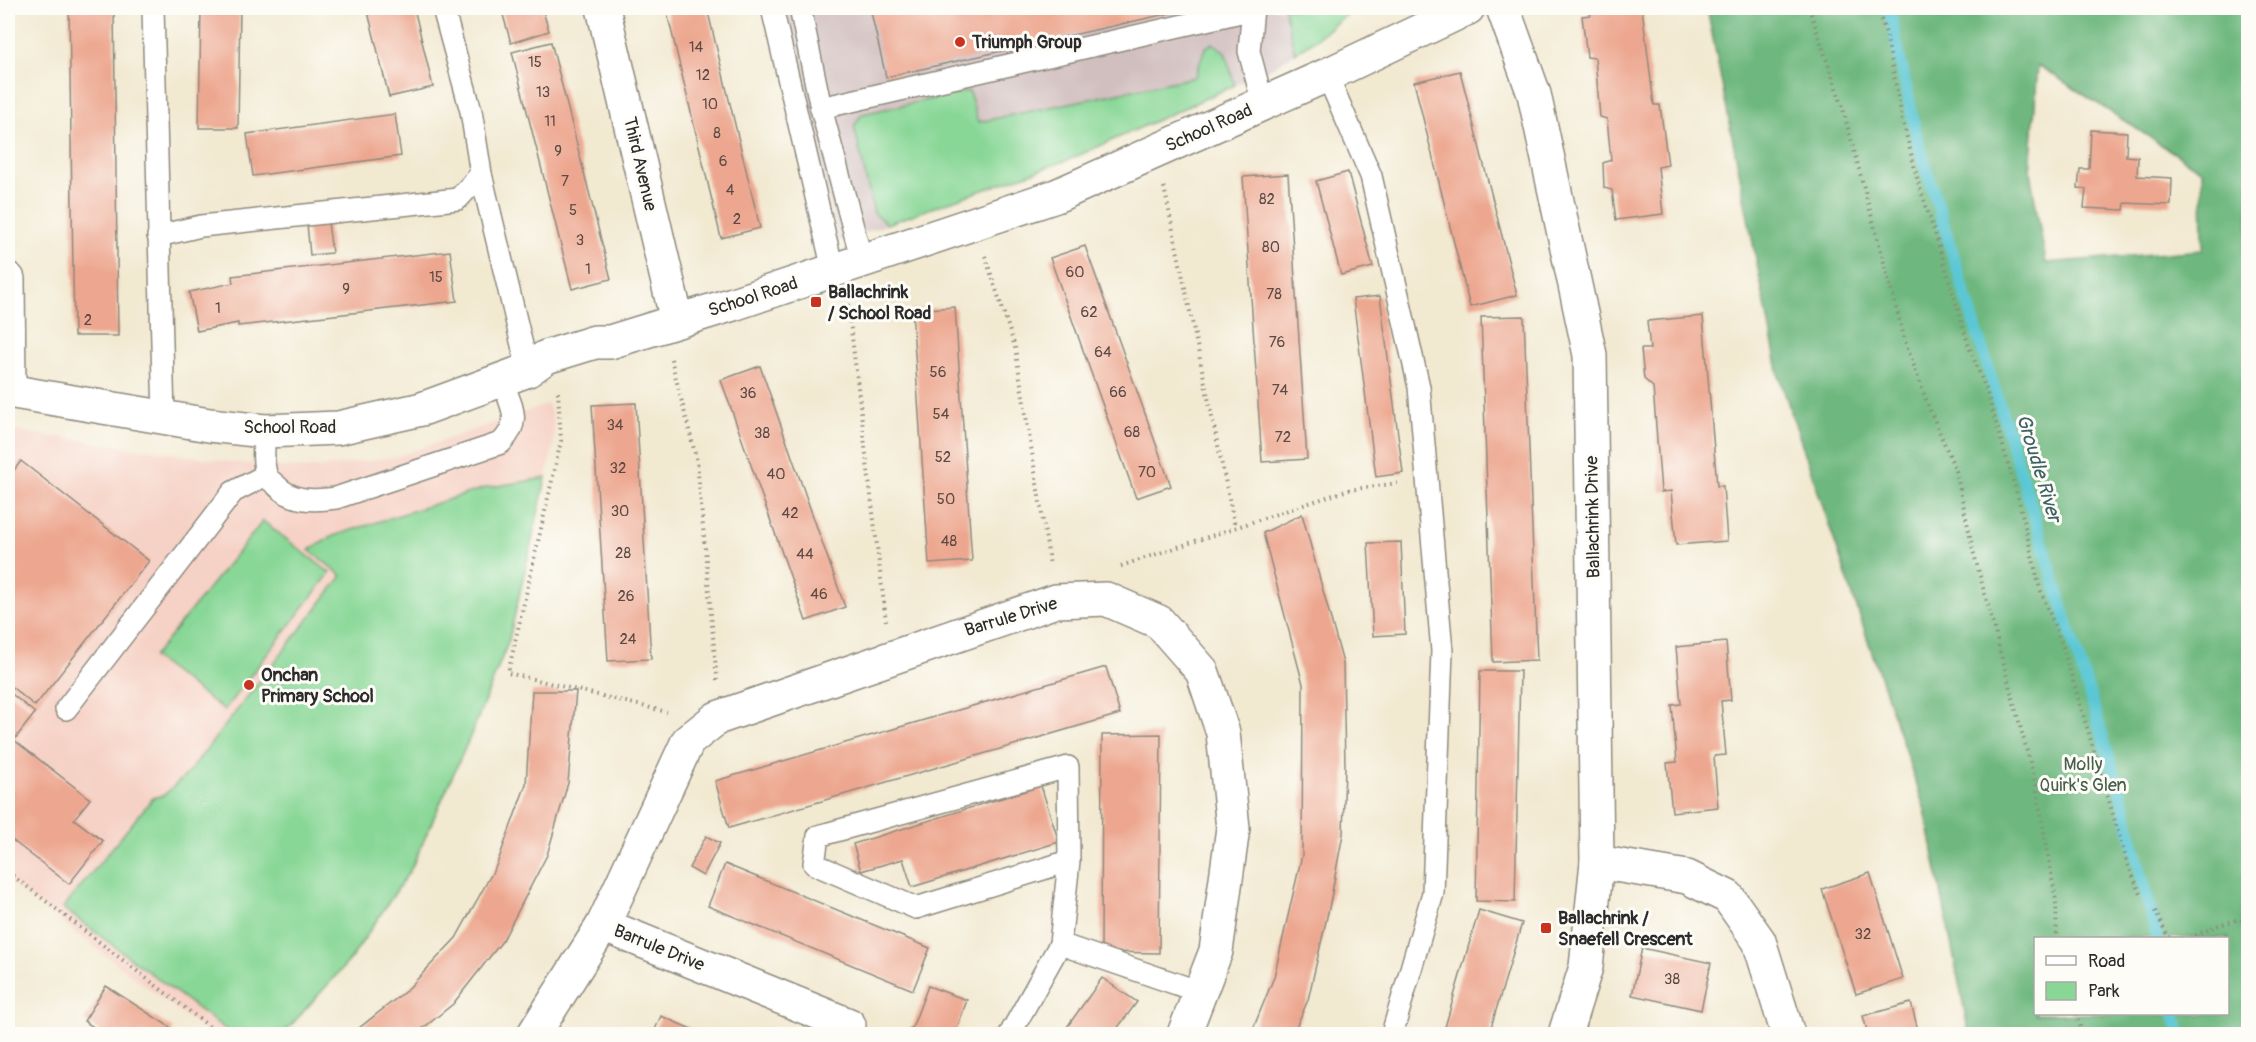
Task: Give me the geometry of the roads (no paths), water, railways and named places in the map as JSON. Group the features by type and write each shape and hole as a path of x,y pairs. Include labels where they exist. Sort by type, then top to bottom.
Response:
{"street":[{"name":"Third Avenue","path":"603,8 677,321"},
{"name":"School Road","path":"8,392 265,431 338,428 422,409 515,375 546,357 595,342 610,342 677,321 847,276 1056,196 1327,75 1468,8"},
{"name":"Ballachrink Drive","path":"1503,8 1534,94 1590,355 1597,862 1586,967 1565,1035"},
{"path":"8,279 8,392"},
{"name":"Barrule Drive","path":"534,1035 603,925 688,741 716,720 890,657 1056,601 1106,599 1159,622 1202,671 1223,733 1233,828 1216,951 1184,1035"},
{"path":"1597,862 1687,877 1728,897 1759,941 1788,1035"},
{"name":"Barrule Drive","path":"603,925 849,1025"}],"lane":[{"path":"153,8 164,417"},
{"path":"265,431 266,476 290,496 314,501 336,498 501,443 511,433 515,421 515,375 471,111 443,8"},
{"path":"772,8 847,276"},
{"path":"800,8 821,108 847,276"},
{"path":"821,108 1253,8 1249,51 1263,104"},
{"path":"1327,75 1371,176 1419,387 1442,651 1433,893 1392,1035"},
{"path":"158,236 201,226 458,199 481,174"},
{"path":"66,709 233,492 266,476"},
{"path":"1010,1035 1060,944 1069,861 1068,767 818,836 814,864 916,908 1069,861"},
{"path":"1060,944 1200,992"}],"waterway":[{"name":"Groudle River","path":"1889,8 1918,142 2124,805 2157,937"},
{"name":"Groudle River","path":"2175,1015 2180,1034"}],"place":[{"name":"Triumph Group","path":"960,42"},
{"name":"Ballachrink / School Road","path":"816,302"},
{"name":"Onchan Primary School","path":"249,685"},
{"name":"Ballachrink / Snaefell Crescent","path":"1546,928"}],"park label":[{"name":"Molly Quirk's Glen","path":"2083,774"}]}
